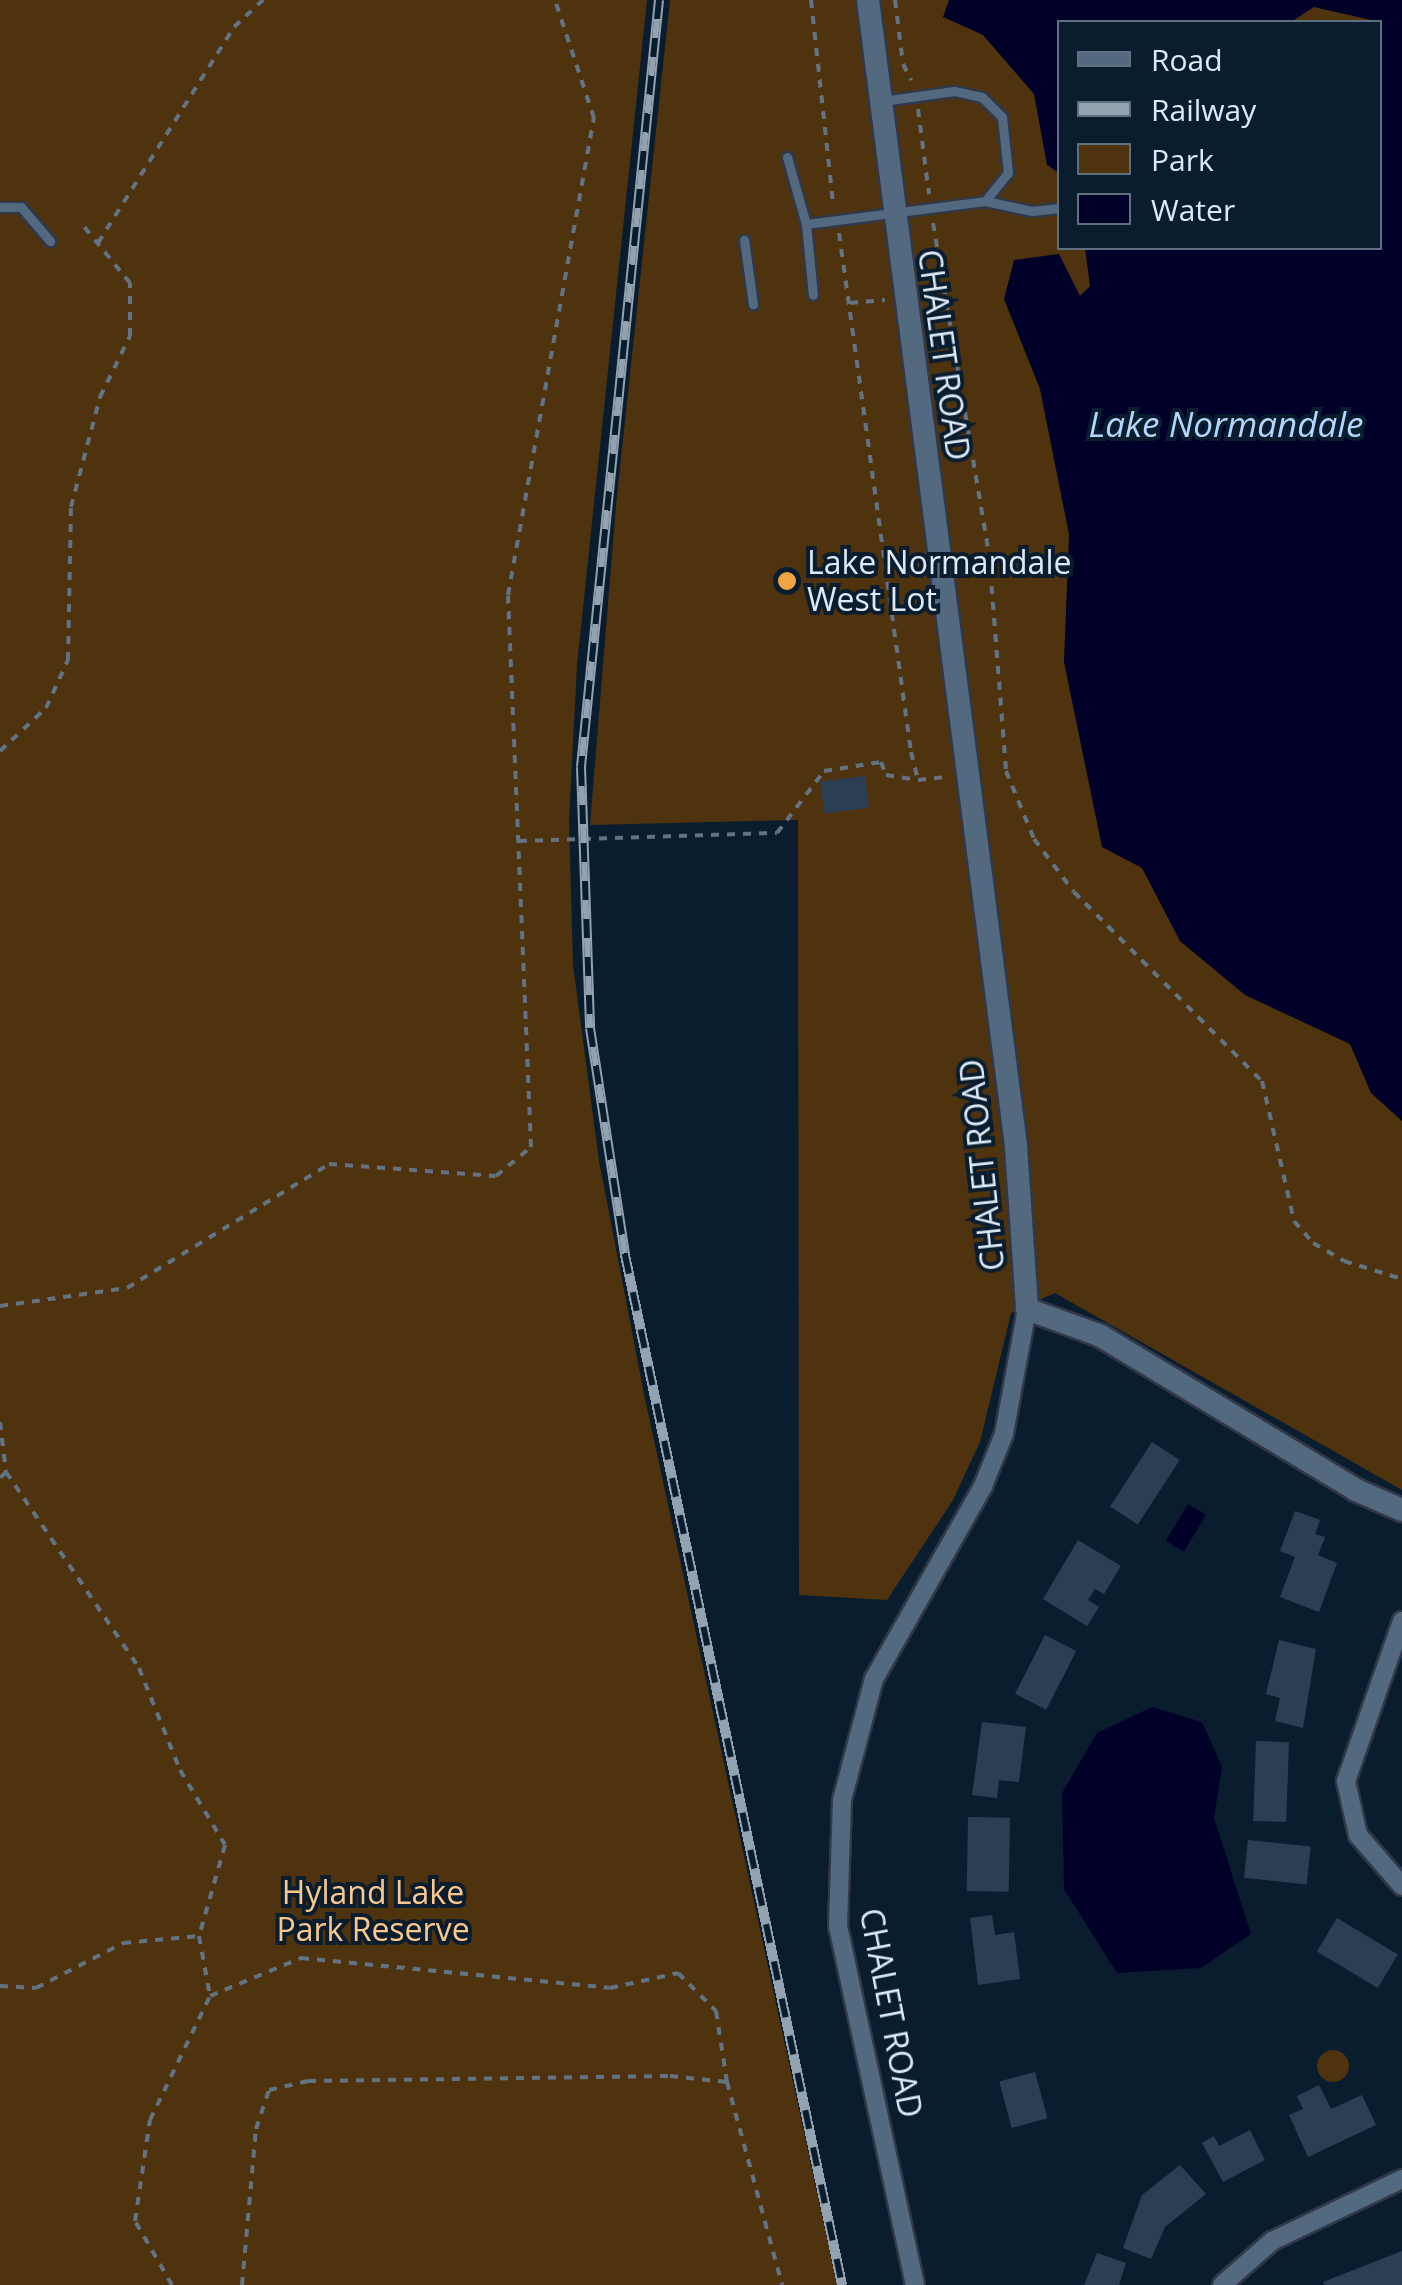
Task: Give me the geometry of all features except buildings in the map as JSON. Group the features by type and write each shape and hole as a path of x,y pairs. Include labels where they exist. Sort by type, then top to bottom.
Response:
{"street":[{"name":"CHALET ROAD","path":"868,0 892,210 1016,1146 1027,1310 1004,1434 983,1486 874,1679 842,1800 838,1927 914,2285"},
{"path":"1027,1310 1101,1336 1309,1463 1402,1510"},
{"path":"1402,1622 1346,1781 1358,1835 1402,1886"},
{"path":"1222,2285 1272,2241 1402,2180"}],"lane":[{"path":"878,101 968,92 995,107 1008,173 984,201"},
{"path":"787,157 806,224 812,295"},
{"path":"806,224 984,201 1032,211 1057,208"},
{"path":"0,207 21,208 50,242"},
{"path":"744,240 753,304"}],"path":[{"path":"98,243 234,27 263,0"},
{"path":"0,1306 127,1288 329,1164 496,1176 531,1147 508,595 594,118 555,0"},
{"path":"811,0 833,204"},
{"path":"895,0 903,64 915,97 989,554 1006,771 1034,839 1074,892 1262,1081 1294,1221 1313,1243 1344,1261 1402,1280"},
{"path":"0,750 46,708 68,660 70,507 100,398 130,336 130,283 81,222"},
{"path":"840,235 918,780"},
{"path":"850,304 884,300"},
{"path":"518,841 778,833 824,771 881,762 886,775 918,780 947,776"},
{"path":"990,773 1006,771"},
{"path":"0,1422 6,1472 138,1668 180,1770 225,1845 199,1936 210,1996 150,2120 134,2221 172,2285"},
{"path":"0,1478 6,1472"},
{"path":"0,1986 36,1988 123,1943 199,1936"},
{"path":"210,1996 300,1958 610,1988 678,1973 716,2011 728,2082 782,2285"},
{"path":"242,2285 256,2129 270,2090 308,2081 412,2079 728,2082"}],"green space":[{"name":"Hyland Lake Park Reserve","path":"0,0 647,0 577,665 569,820 573,965 599,1161 644,1394 837,2285 0,2285"},
{"path":"670,0 1402,0 1402,1490 1055,1293 1011,1313 980,1442 953,1500 887,1600 799,1595 798,820 590,825 616,505"},
{"path":"1333,2050 1345,2054 1349,2066 1345,2078 1333,2082 1321,2078 1317,2066 1321,2054"}],"water":[{"name":"Lake Normandale","path":"949,0 1402,0 1402,1121 1371,1093 1350,1044 1245,995 1180,941 1142,868 1102,847 1064,662 1069,534 1040,389 1004,299 1014,260 1059,254 1080,296 1090,286 1085,250 1382,250 1382,20 1314,7 1294,20 1057,20 1057,172 1047,165 1034,94 983,35 943,17"},
{"path":"1188,1504 1206,1515 1184,1552 1166,1541"},
{"path":"1152,1707 1202,1722 1222,1767 1214,1818 1251,1934 1201,1968 1117,1973 1064,1889 1062,1793 1097,1733"}],"railway":[{"path":"659,0 581,767 590,1028 625,1255 842,2285"}],"place":[{"name":"Lake Normandale West Lot","path":"787,581"}]}
